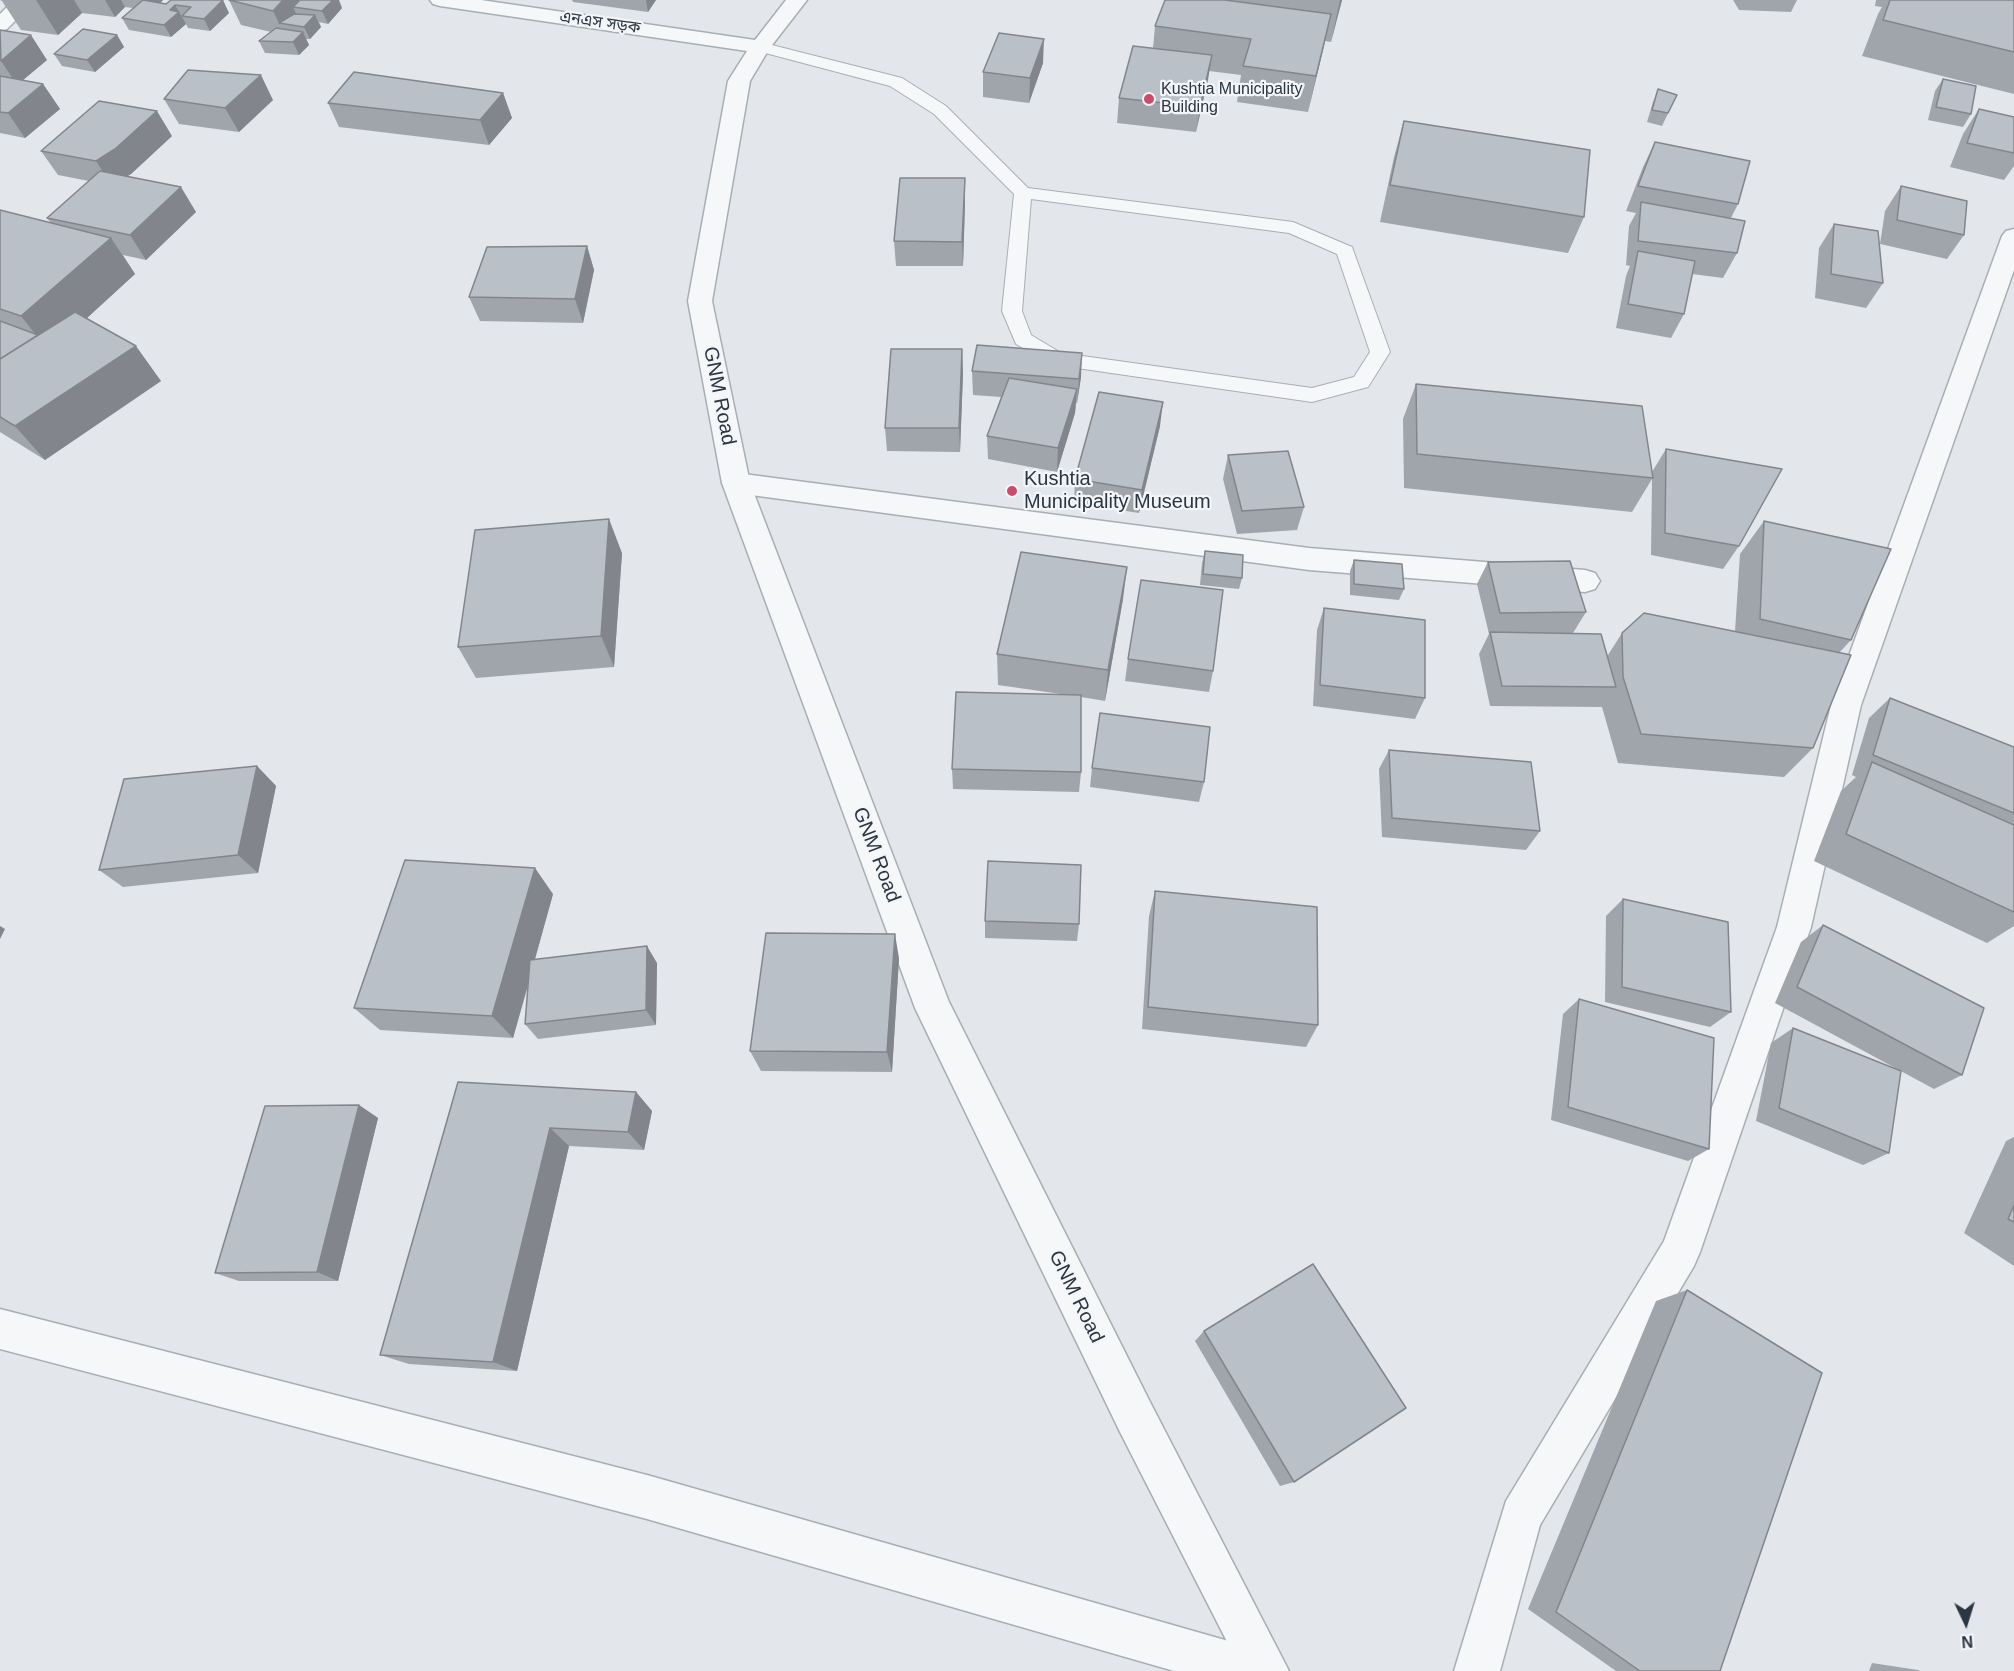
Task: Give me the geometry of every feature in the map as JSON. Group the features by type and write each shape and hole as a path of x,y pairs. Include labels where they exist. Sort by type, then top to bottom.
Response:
{"street":[{"path":"0,25 26,0"},
{"name":"এনএস সড়ক","path":"440,0 760,47"},
{"name":"GNM Road","path":"796,0 760,47 739,81 700,301 736,483 933,1008 1134,1417 1266,1671"},
{"path":"1477,1671 1521,1516 1680,1252 1794,927 1846,705 2014,236"},
{"path":"736,483 1310,559 1585,581"},
{"path":"0,1329 647,1497 1253,1671"}],"lane":[{"path":"760,47 896,82 940,110 1023,193 1293,228 1345,251 1380,352 1361,382 1312,395 1056,359 1023,339 1012,311 1023,193"}],"building":[{"path":"143,0 166,4 171,0 223,0 204,19 182,16 191,7 175,5 170,10 179,12 164,25 122,18"},
{"path":"229,0 283,0 273,11"},
{"path":"300,0 333,0 322,11 293,7"},
{"path":"1165,0 1225,0 1331,14 1316,76 1243,66 1251,39 1155,26"},
{"path":"1890,0 2014,0 2014,52 1883,20"},
{"path":"294,14 315,15 304,27 279,23"},
{"path":"276,28 303,32 293,42 259,41"},
{"path":"83,29 117,35 87,60 54,54"},
{"path":"0,30 31,35 1,61"},
{"path":"999,33 1044,39 1030,78 983,72"},
{"path":"1133,46 1212,55 1200,107 1119,98"},
{"path":"188,70 261,75 225,108 164,99"},
{"path":"354,72 503,93 480,120 328,103"},
{"path":"0,76 43,84 8,113 0,112"},
{"path":"1943,79 1976,86 1971,114 1936,107"},
{"path":"1658,89 1677,95 1668,113 1652,110"},
{"path":"99,101 157,111 115,149 96,161 41,151"},
{"path":"1979,109 2014,117 2014,153 1967,143"},
{"path":"1404,121 1590,150 1584,217 1390,185"},
{"path":"1655,142 1750,161 1738,204 1638,186"},
{"path":"100,171 181,187 130,235 47,218"},
{"path":"900,178 965,178 962,242 894,241"},
{"path":"1901,186 1967,201 1964,235 1897,220"},
{"path":"1641,202 1745,221 1737,253 1638,241"},
{"path":"0,210 111,238 21,316 0,309"},
{"path":"1834,224 1878,231 1883,283 1831,274"},
{"path":"587,246 575,299 469,297 487,247"},
{"path":"1638,251 1695,261 1684,314 1628,304"},
{"path":"75,312 136,346 15,426 0,417 0,359"},
{"path":"0,321 38,335 0,359"},
{"path":"977,345 1082,353 1079,379 972,371"},
{"path":"891,349 962,349 959,428 885,428"},
{"path":"1009,378 1077,389 1058,448 987,436"},
{"path":"1416,384 1642,406 1653,478 1417,454"},
{"path":"1099,392 1163,402 1142,490 1075,479"},
{"path":"1666,449 1782,469 1739,546 1665,533"},
{"path":"1288,451 1304,507 1242,511 1228,455"},
{"path":"609,519 601,636 458,647 475,530"},
{"path":"1764,521 1891,549 1851,640 1760,619"},
{"path":"1205,551 1243,555 1242,578 1203,574"},
{"path":"1021,552 1127,567 1108,670 997,654"},
{"path":"1354,560 1402,564 1404,589 1354,584"},
{"path":"1570,561 1586,612 1500,613 1488,562"},
{"path":"1141,580 1223,590 1213,671 1128,659"},
{"path":"1324,608 1425,620 1425,698 1320,685"},
{"path":"1644,613 1851,655 1813,748 1641,734 1623,677 1622,633"},
{"path":"1490,632 1601,634 1616,687 1502,686"},
{"path":"956,692 1081,695 1081,772 952,769"},
{"path":"1890,698 2014,747 2014,813 1873,755"},
{"path":"1100,713 1210,727 1204,782 1092,768"},
{"path":"1389,750 1531,762 1540,831 1392,818"},
{"path":"1872,762 2014,825 2014,912 1846,834"},
{"path":"257,766 238,855 99,870 124,779"},
{"path":"405,860 535,868 492,1016 354,1008"},
{"path":"988,861 1081,865 1079,924 985,921"},
{"path":"1155,891 1317,907 1318,1025 1148,1007"},
{"path":"1623,899 1728,922 1731,1012 1622,987"},
{"path":"1823,925 1984,1008 1962,1075 1797,987"},
{"path":"766,933 895,934 887,1052 750,1051"},
{"path":"647,946 646,1010 525,1024 530,960"},
{"path":"1579,999 1714,1038 1709,1149 1568,1107"},
{"path":"1793,1028 1901,1071 1889,1153 1779,1108"},
{"path":"458,1082 636,1092 628,1132 550,1128 493,1362 380,1355"},
{"path":"359,1105 317,1272 215,1273 265,1106"},
{"path":"2014,1205 2014,1222 2008,1219"},
{"path":"1313,1264 1406,1408 1294,1482 1204,1331"},
{"path":"1687,1290 1822,1373 1720,1671 1640,1671 1556,1612"}],"place":[{"name":"Kushtia Municipality Building","path":"1149,99"},
{"name":"Kushtia Municipality Museum","path":"1012,491"}]}
